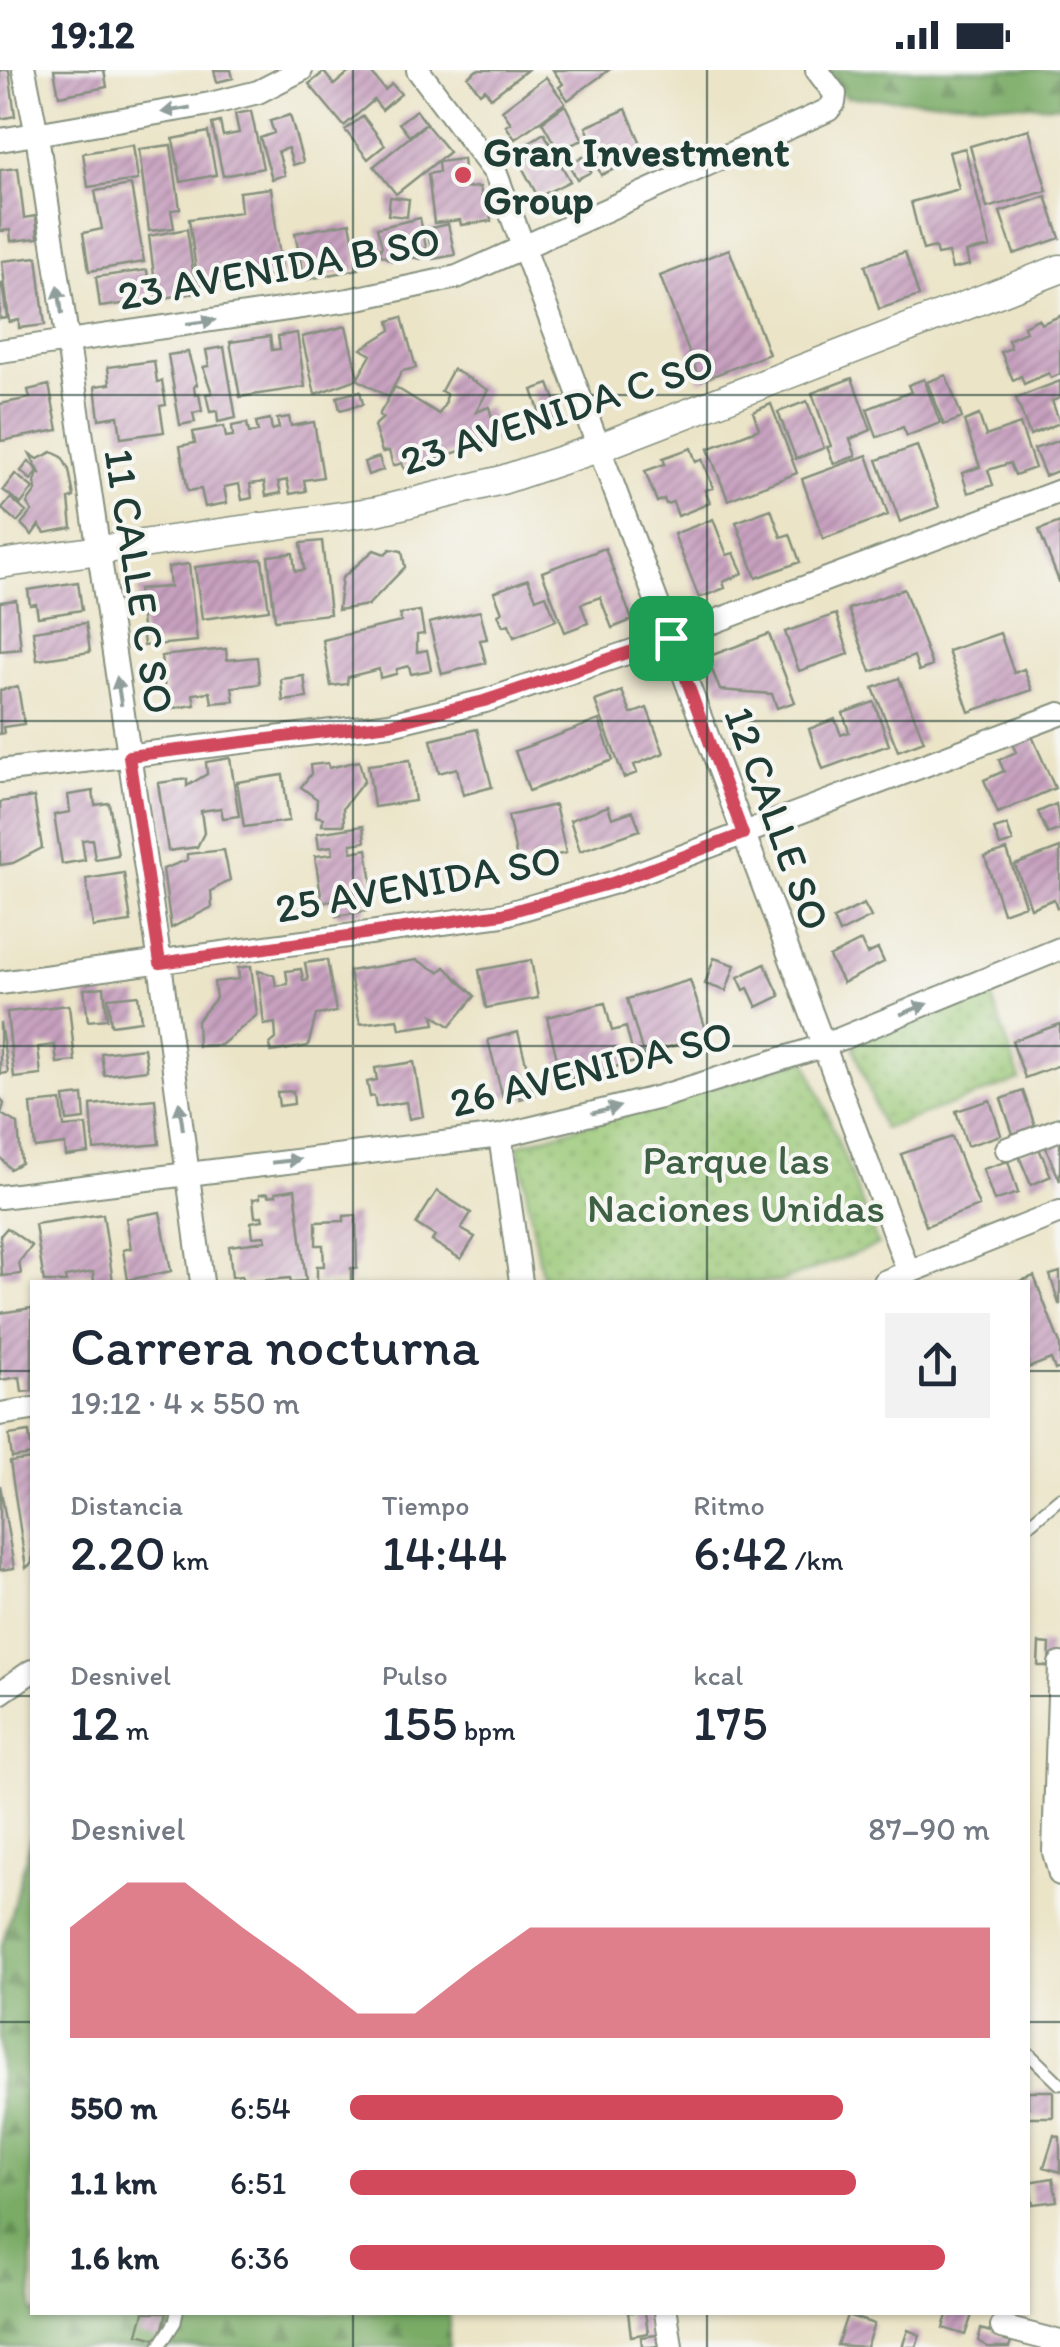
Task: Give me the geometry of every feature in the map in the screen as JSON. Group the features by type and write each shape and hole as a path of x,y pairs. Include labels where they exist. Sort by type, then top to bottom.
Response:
{"street":[{"name":"11 CALLE C SO","path":"24,70 160,963 202,1280"},
{"path":"0,140 258,92 302,70"},
{"name":"12 CALLE SO","path":"418,70 496,174 909,1273"},
{"name":"23 AVENIDA B SO","path":"0,351 349,300 457,277 828,110 835,94 817,70"},
{"name":"23 AVENIDA C SO","path":"0,564 377,511 502,480 598,448 1060,269"},
{"path":"0,771 390,724 484,701 671,638 1060,491"},
{"name":"25 AVENIDA SO","path":"0,983 502,914 612,883 1060,714"},
{"name":"26 AVENIDA SO","path":"0,1197 500,1136 660,1096 823,1046 1060,949"},
{"path":"1007,1149 1060,1129"},
{"path":"500,1136 521,1280"},
{"path":"890,1280 1060,1212"},
{"path":"0,1414 30,1409"},
{"path":"1060,1664 1054,1852 1060,1874"},
{"path":"0,1693 30,1672"},
{"path":"666,2315 671,2347"},
{"path":"1002,2327 1060,2342"}],"lane":[{"path":"1030,1523 1060,1498"},
{"path":"1030,2056 1060,2084"},
{"path":"159,2347 176,2315"}],"green space":[{"path":"825,70 1060,70 1060,106 846,97"},
{"path":"989,990 1020,1080 883,1129 851,1039"},
{"name":"Parque las Naciones Unidas","path":"806,1059 878,1245 784,1280 543,1280 518,1145"},
{"path":"30,1843 30,2315 449,2315 449,2347 0,2347 0,1953"}],"building":[{"path":"0,70 9,70 15,116 0,119"},
{"path":"54,70 104,70 107,87 59,96"},
{"path":"214,70 231,70 233,78 217,82"},
{"path":"352,70 369,70 385,90 392,84 401,94 382,110 374,100 344,126 309,84 324,72 334,85"},
{"path":"477,70 527,70 491,98 485,89 480,93 468,77"},
{"path":"553,70 609,70 568,100"},
{"path":"546,77 565,103 515,139 502,110"},
{"path":"565,105 583,140 558,150 542,122"},
{"path":"626,109 646,155 601,175 592,154 597,152 586,127"},
{"path":"416,110 426,123 409,136 399,123"},
{"path":"251,111 263,168 223,176 212,124 220,122 223,136 239,133 235,114"},
{"path":"290,115 303,162 293,165 288,148 278,151 285,175 272,179 260,138 274,133 270,121"},
{"path":"363,116 385,145 368,159 345,130"},
{"path":"426,124 449,152 396,194 374,166"},
{"path":"1029,129 1047,191 987,208 970,146"},
{"path":"208,132 216,175 181,182 173,139"},
{"path":"544,133 570,181 538,197 514,152"},
{"path":"133,145 138,180 88,187 83,153"},
{"path":"171,145 180,209 171,210 174,228 149,231 139,149"},
{"path":"965,148 990,247 966,252 969,265 952,269 948,253 937,255 935,247 923,250 911,202 959,189 949,152"},
{"path":"583,157 591,172 577,179 569,165"},
{"path":"463,159 466,188 480,187 482,198 489,197 491,221 434,223 428,174 439,172 438,162"},
{"path":"18,168 24,218 36,216 38,238 11,241 10,230 0,231 0,170"},
{"path":"131,185 144,262 89,271 83,233 102,229 95,191"},
{"path":"271,188 282,274 198,285 189,219 241,212 239,192"},
{"path":"1046,196 1060,238 1014,254 1000,212"},
{"path":"390,197 409,199 407,217 388,215"},
{"path":"420,218 427,252 421,259 398,255 392,261 378,253 382,246 377,228"},
{"path":"350,223 359,269 304,280 295,233"},
{"path":"448,224 455,255 433,259 427,229"},
{"path":"187,229 196,293 157,299 149,236"},
{"path":"729,249 769,354 700,381 660,276"},
{"path":"905,252 919,296 879,309 865,265"},
{"path":"37,257 45,325 19,328 19,320 9,322 2,261"},
{"path":"147,270 151,300 100,307 96,277"},
{"path":"0,285 7,318 0,319"},
{"path":"1060,316 1060,374 1051,378 1049,373 1024,384 1021,376 1013,380 1001,352 1011,348 1008,340 1026,332 1024,326 1038,319 1041,324"},
{"path":"402,317 416,368 402,371 388,397 357,379 315,394 302,337 346,326 358,378 371,355 361,349 391,330 389,321"},
{"path":"297,333 305,387 240,397 230,342 270,336 272,350 280,349 278,336"},
{"path":"224,347 236,418 218,422 217,411 210,412 206,394 212,393 203,367 209,366 206,350"},
{"path":"188,352 197,385 195,395 199,394 202,411 193,413 195,422 180,425 168,355"},
{"path":"154,361 166,405 160,406 164,432 121,438 118,416 99,419 95,386 110,384 108,367"},
{"path":"453,369 488,390 476,412 489,407 498,439 404,469 402,463 393,466 389,451 382,452 374,426 383,418 379,415 395,387 439,414 446,402 446,394 441,391"},
{"path":"946,375 962,418 944,425 927,382"},
{"path":"852,378 871,430 850,439 856,456 834,464 812,393"},
{"path":"924,379 940,423 907,436 903,427 877,437 867,409 911,392 908,385"},
{"path":"1060,381 1060,398 1052,401 1060,423 1030,435 1016,398"},
{"path":"549,384 561,416 543,422 532,390"},
{"path":"49,385 58,430 1,441 0,404 30,398 28,390"},
{"path":"360,391 363,404 340,410 337,397"},
{"path":"807,401 824,448 796,459 778,412"},
{"path":"771,404 797,473 728,500 708,449 759,429 753,412"},
{"path":"979,415 986,436 1020,424 1035,468 1015,475 1010,463 988,470 993,485 968,493 962,473 980,467 964,421"},
{"path":"289,417 291,426 314,422 323,477 304,480 306,491 290,494 287,480 278,482 281,493 266,496 264,482 250,484 252,498 242,500 239,484 224,487 227,503 205,507 201,489 188,491 180,446 195,443 193,432 224,426 226,437 233,436 232,426 247,423 249,433 258,432 256,422 270,419 272,430 279,428 277,419"},
{"path":"1060,440 1060,470 1045,476 1034,449"},
{"path":"917,446 939,507 900,522 877,460"},
{"path":"691,448 696,462 702,459 713,488 705,490 710,503 678,516 673,502 657,502 645,471 665,464 663,458"},
{"path":"52,452 62,457 69,470 74,497 69,499 72,528 45,533 39,525 32,535 21,524 32,511 27,503 36,491 38,472 41,475 30,454 38,459"},
{"path":"867,455 888,515 823,539 802,479"},
{"path":"379,457 383,470 368,475 364,462"},
{"path":"29,461 38,471 31,480 21,471"},
{"path":"15,474 33,488 21,504 3,490"},
{"path":"11,498 26,512 17,522 2,509"},
{"path":"771,509 781,537 790,534 800,562 756,578 736,522"},
{"path":"713,519 727,555 734,553 743,573 723,582 725,588 699,598 674,534"},
{"path":"1060,522 1060,584 1039,530"},
{"path":"322,541 330,614 275,620 268,556 293,553 295,571 304,570 301,543"},
{"path":"605,548 632,620 612,628 600,597 581,604 588,623 565,632 542,572"},
{"path":"390,549 402,551 405,567 368,605 338,610 342,578 374,550 385,554"},
{"path":"262,559 269,610 202,619 195,567"},
{"path":"189,564 197,641 144,646 138,589 170,587 168,567"},
{"path":"528,579 536,599 546,595 556,620 514,637 509,624 503,626 494,592"},
{"path":"78,582 82,610 38,617 36,604 30,605 28,590"},
{"path":"904,589 932,666 919,671 914,656 871,672 848,609"},
{"path":"16,600 21,649 0,651 0,602"},
{"path":"420,611 424,634 417,635 417,652 427,650 431,670 411,674 409,666 380,678 379,669 348,677 347,684 331,686 323,640 401,622 400,614"},
{"path":"480,611 487,639 480,640 486,663 442,674 429,623"},
{"path":"836,614 849,654 799,671 785,632"},
{"path":"86,623 90,652 37,660 33,631"},
{"path":"1000,633 1014,673 1024,669 1032,690 969,712 948,651"},
{"path":"769,634 795,702 777,708 772,694 720,690 707,657"},
{"path":"226,649 227,660 257,657 260,684 232,687 234,701 212,703 210,692 193,694 195,705 167,709 161,656"},
{"path":"304,676 307,698 283,701 281,679"},
{"path":"899,678 924,741 898,751 873,688"},
{"path":"18,687 24,724 3,727 4,733 0,734 0,690"},
{"path":"622,691 631,714 647,708 664,753 634,765 637,773 624,778 595,701"},
{"path":"874,702 889,745 823,769 809,729 835,719 841,735 849,732 843,713"},
{"path":"599,720 613,760 529,791 515,751"},
{"path":"477,729 492,787 463,795 457,768 439,773 431,740"},
{"path":"1032,736 1055,788 998,813 984,780 1004,771 999,760 1016,752 1012,744"},
{"path":"230,758 239,816 223,818 221,808 201,811 204,833 197,847 168,851 158,783 187,779 187,786 207,774 206,762"},
{"path":"410,760 415,801 374,807 368,765"},
{"path":"359,761 364,781 343,808 344,825 322,825 323,818 316,816 317,799 301,787 311,774 310,765 328,763 329,768"},
{"path":"283,775 289,821 244,827 237,782"},
{"path":"93,791 95,805 109,803 118,855 95,859 92,839 82,840 85,860 62,864 54,815 70,812 68,795"},
{"path":"34,797 42,848 13,863 0,865 0,802"},
{"path":"1056,804 1060,829 1048,834 1038,812"},
{"path":"555,805 566,853 518,864 508,816"},
{"path":"608,806 612,818 633,811 640,830 580,851 570,820"},
{"path":"1007,825 1013,842 1000,846 994,829"},
{"path":"363,826 365,842 351,844 352,852 367,849 374,897 365,898 366,911 336,916 334,901 322,902 315,856 333,854 332,846 319,848 317,833"},
{"path":"1060,848 1060,906 1057,908 1054,899 1031,908 1015,865"},
{"path":"224,850 230,880 211,891 212,907 171,928 163,869 187,860 187,854"},
{"path":"1007,850 1025,905 1003,913 985,857"},
{"path":"124,873 131,922 93,927 86,879"},
{"path":"864,904 871,917 839,933 833,919"},
{"path":"861,941 867,954 878,949 884,962 843,983 829,957"},
{"path":"714,958 735,965 726,991 705,984"},
{"path":"327,960 336,1012 316,1015 308,1046 271,1052 270,1044 276,1039 275,1023 264,1025 258,971 274,975 276,986 288,984 286,971 301,969 303,980 308,980 305,963"},
{"path":"417,960 439,972 445,967 475,996 450,1026 433,1015 435,1024 400,1029 398,1019 360,1024 349,971"},
{"path":"531,960 538,998 486,1008 479,970"},
{"path":"765,964 780,996 757,1007 738,977"},
{"path":"251,966 257,1015 221,1045 198,1046 197,1021 216,998 214,982 239,979 238,968"},
{"path":"690,980 711,1045 694,1050 691,1040 657,1051 659,1055 645,1060 627,999"},
{"path":"104,987 107,1019 88,1021 84,989"},
{"path":"138,995 141,1021 111,1025 108,998"},
{"path":"605,1003 612,1031 626,1027 635,1062 562,1080 547,1017"},
{"path":"69,1005 75,1061 57,1063 55,1045 38,1047 41,1075 14,1078 7,1012"},
{"path":"0,1022 8,1073 0,1074"},
{"path":"1060,1024 1060,1065 1025,1078 1012,1041"},
{"path":"518,1032 534,1095 503,1098 488,1040"},
{"path":"144,1048 147,1070 104,1075 101,1053"},
{"path":"414,1062 423,1116 409,1119 406,1102 376,1107 367,1082 377,1080 375,1068"},
{"path":"293,1091 294,1104 279,1106 277,1092"},
{"path":"1023,1091 1035,1126 1013,1134 1001,1099"},
{"path":"83,1095 85,1119 67,1121 64,1097"},
{"path":"0,1097 4,1104 1,1114 18,1124 21,1163 10,1169 0,1157"},
{"path":"155,1099 159,1144 94,1150 91,1105"},
{"path":"990,1100 1001,1135 967,1146 956,1111"},
{"path":"61,1101 64,1127 86,1125 89,1153 66,1156 65,1144 35,1148 31,1104"},
{"path":"1060,1136 1060,1181 1044,1143"},
{"path":"952,1137 979,1206 926,1226 901,1154"},
{"path":"1038,1146 1051,1176 1031,1185 1018,1154"},
{"path":"1008,1161 1018,1193 994,1201 983,1169"},
{"path":"295,1189 306,1280 232,1277 229,1246 266,1241 265,1236 253,1237 251,1222 263,1220 262,1216 255,1217 253,1199"},
{"path":"437,1191 471,1213 461,1229 475,1237 461,1259 432,1241 435,1236 416,1224"},
{"path":"160,1212 171,1271 128,1280 123,1250 131,1248 126,1218"},
{"path":"103,1214 113,1280 94,1280 93,1272 65,1277 66,1280 44,1280 35,1224"},
{"path":"356,1215 357,1268 351,1268 351,1280 317,1280 317,1266 324,1266 323,1245 316,1245 316,1222 344,1221 344,1216"},
{"path":"7,1228 32,1246 19,1262 21,1274 2,1276 0,1236"},
{"path":"1060,1272 1060,1304 1059,1304 1050,1275"},
{"path":"1034,1276 1060,1344 1060,1368 1055,1370 1051,1359 1030,1367 1030,1280 1023,1280"},
{"path":"30,1308 30,1391 22,1392 20,1377 0,1380 0,1313"},
{"path":"29,1432 30,1455 12,1458 9,1435"},
{"path":"30,1459 30,1565 26,1568 10,1462"},
{"path":"0,1485 14,1568 0,1570"},
{"path":"1039,1643 1050,1644 1049,1666 1038,1666"},
{"path":"1030,2091 1053,2091 1053,2117 1030,2117"},
{"path":"1054,2135 1060,2137 1060,2172 1044,2167"},
{"path":"1053,2178 1057,2201 1033,2204 1030,2182"},
{"path":"143,2315 166,2315 160,2340 138,2334"},
{"path":"628,2315 645,2315 648,2333 631,2336"},
{"path":"847,2315 874,2324 866,2347 837,2345"},
{"path":"947,2315 972,2315 965,2335 943,2328"},
{"path":"981,2329 1012,2339 1009,2347 988,2347 978,2341"},
{"path":"908,2330 920,2335 916,2347 902,2347"},
{"path":"657,2335 658,2344 663,2343 664,2347 642,2347 641,2337"}],"place":[{"name":"Gran Investment Group","path":"463,175"}],"route":[{"path":"671,638 743,834 612,883 502,914 160,963 129,756 390,724 484,701 671,638"}]}
